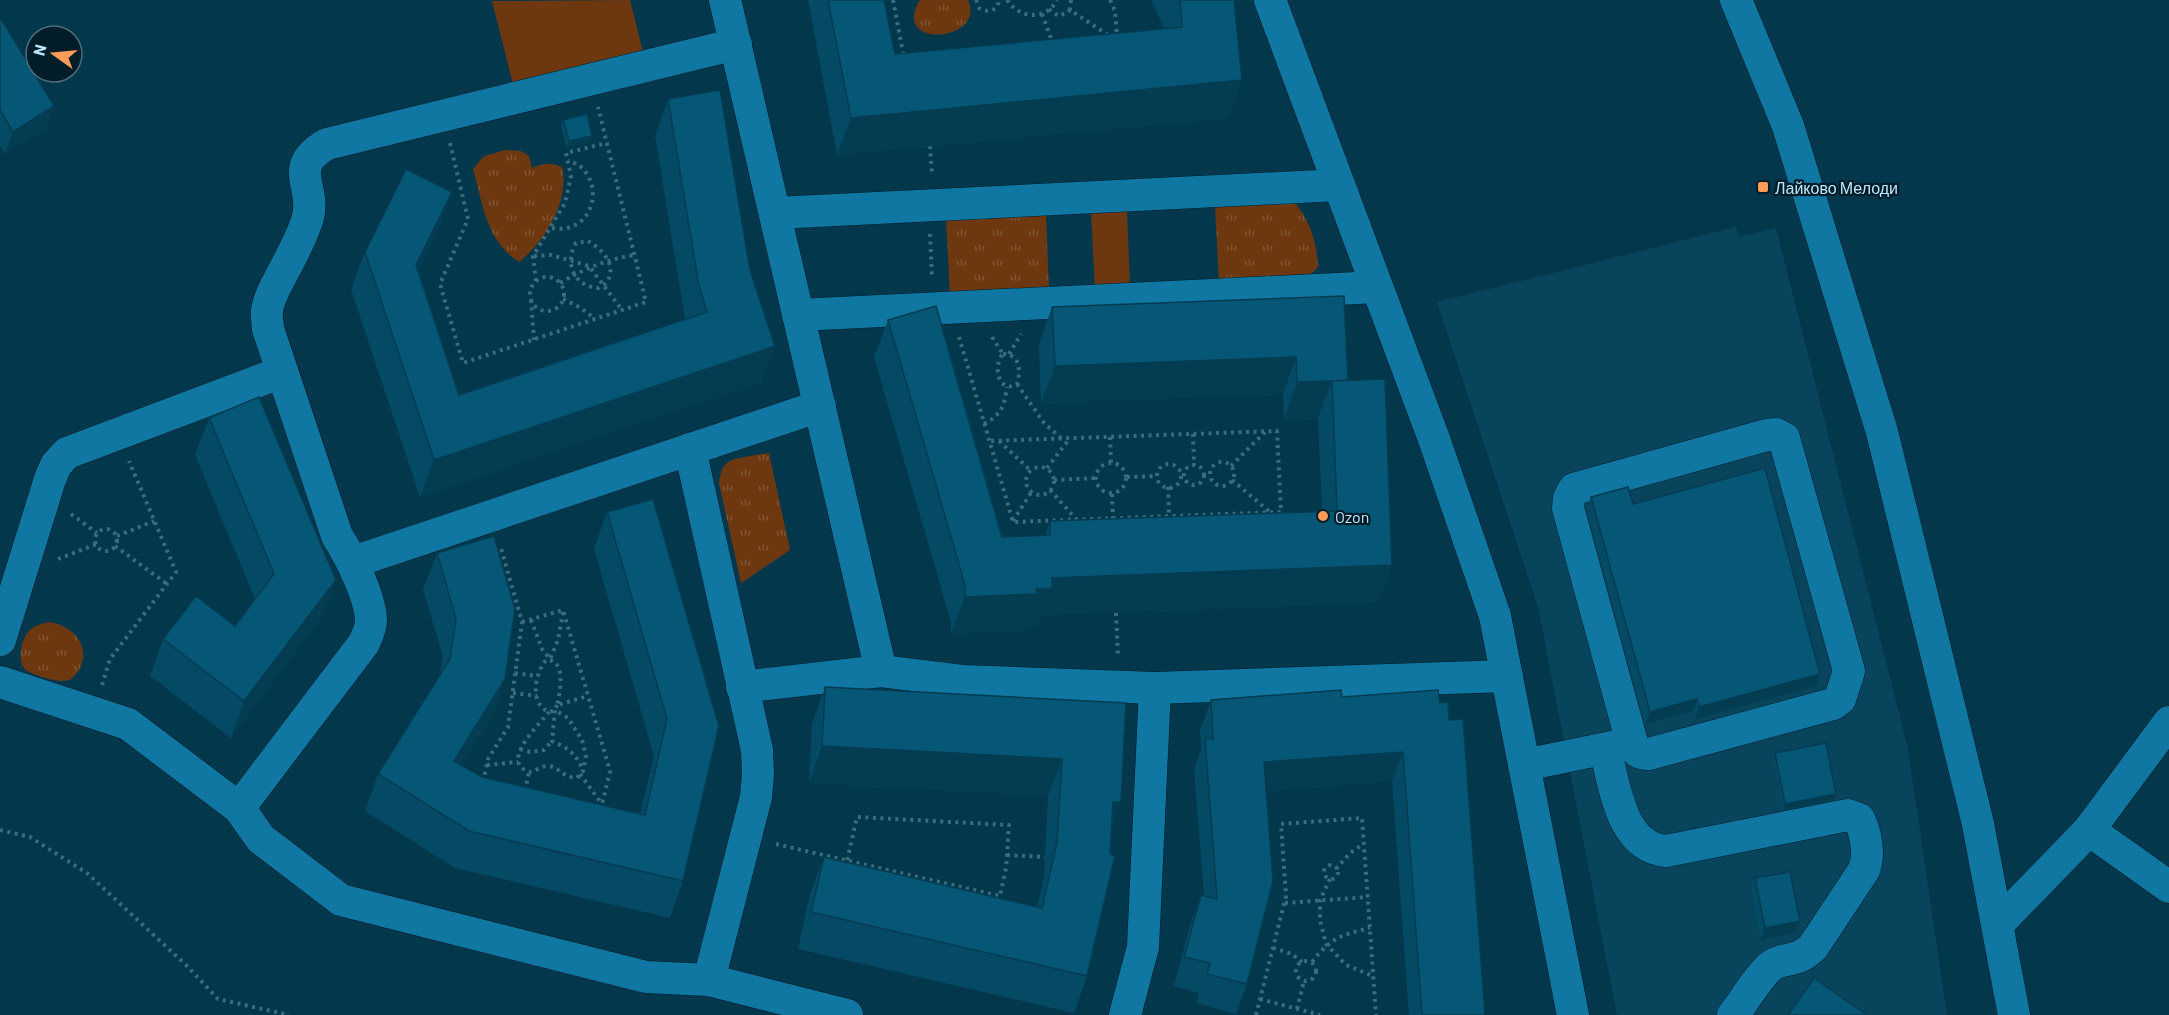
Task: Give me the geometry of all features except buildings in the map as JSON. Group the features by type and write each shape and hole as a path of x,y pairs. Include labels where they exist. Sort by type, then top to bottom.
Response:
{"street":[{"path":"725,0 881,671"},
{"path":"1270,0 1434,439 1495,616 1573,1015"},
{"path":"1736,0 1788,126 1882,432 1975,812 2014,1015"},
{"path":"239,808 364,643 371,621 353,562 337,536 268,329 267,310 273,292 304,230 309,213 304,183 306,165 315,151 327,144 736,44"},
{"path":"774,213 1339,185"},
{"path":"798,315 1377,287"},
{"path":"0,640 45,495 56,465 67,453 282,372"},
{"path":"353,562 819,406"},
{"path":"1524,765 1619,746 1636,750 1642,754 1649,754 1833,704 1840,699 1849,671 1784,438 1776,434 1767,435 1582,485 1574,489 1569,498 1568,508 1619,746 1626,823 1644,845 1655,850 1666,851 1848,815 1859,819 1867,852 1867,863 1864,870 1813,947 1805,955 1772,966 1733,1015"},
{"path":"690,449 757,750 758,774 756,797 709,980"},
{"path":"742,687 881,671 962,681 1155,688 1507,676"},
{"path":"0,682 128,724 239,808 261,840 341,900 646,977 709,980 847,1015"},
{"path":"1125,1015 1143,947 1155,688"},
{"path":"1998,924 2089,830 2169,722"},
{"path":"2089,830 2169,887"}],"path":[{"path":"892,0 904,62"},
{"path":"976,0 979,8 985,12 993,11 998,6 999,0"},
{"path":"1006,0 1013,9 1023,15 1034,16 1049,9 1056,0"},
{"path":"1049,9 1058,16 1067,13 1070,10 1071,0"},
{"path":"1070,10 1118,42 1115,11 1110,0"},
{"path":"1042,14 1055,48"},
{"path":"443,116 468,219 440,284 463,363 646,302 592,79"},
{"path":"536,281 533,256 565,203 571,176 566,153 607,143"},
{"path":"552,228 561,230 575,227 588,214 593,198 590,181 580,166 567,160"},
{"path":"929,205 942,308 984,424 1013,522"},
{"path":"588,241 600,247 608,260 610,272 606,283 598,288 586,287 575,274 570,260 570,254 576,243 588,241"},
{"path":"533,256 551,255 589,266 622,310"},
{"path":"560,283 589,266 634,255"},
{"path":"530,297 534,305 541,310 550,311 558,307 563,299 564,291 560,283 553,278 544,277 536,281 531,288 530,297 534,340"},
{"path":"563,299 581,308 595,320"},
{"path":"1003,354 1016,358 1020,376 1017,384 1007,387 1000,381 996,369 998,359 1003,354"},
{"path":"1017,384 1044,423 1062,439"},
{"path":"984,424 996,417 1004,404 1007,387"},
{"path":"989,441 1277,430 1281,512 1013,522"},
{"path":"1231,466 1266,431"},
{"path":"94,713 110,658 176,572 117,433"},
{"path":"1193,434 1194,465"},
{"path":"1110,437 1111,463"},
{"path":"1047,468 1070,438"},
{"path":"999,441 1031,471"},
{"path":"1218,462 1226,462 1231,466 1234,473 1232,480 1226,485 1219,485 1213,481 1210,474 1212,467 1218,462"},
{"path":"1111,463 1118,464 1127,477 1125,485 1112,494 1104,492 1098,486 1095,478 1097,471 1103,465 1111,463"},
{"path":"1204,474 1202,468 1194,465 1186,469 1182,475 1178,482 1173,487 1160,483 1157,476 1159,469 1164,465 1172,464 1178,468 1182,475 1186,481 1191,485 1198,485 1203,481 1204,474"},
{"path":"1040,466 1047,468 1054,480 1050,490 1041,495 1032,491 1026,481 1031,471 1040,466"},
{"path":"1204,474 1210,474"},
{"path":"1127,477 1157,476"},
{"path":"1054,480 1095,478"},
{"path":"1232,480 1270,512"},
{"path":"1168,487 1169,516"},
{"path":"1050,490 1077,520"},
{"path":"1013,522 1032,491"},
{"path":"1112,494 1113,528"},
{"path":"481,788 488,759 508,727 522,622 492,516"},
{"path":"117,536 154,521"},
{"path":"103,529 110,529 117,536 115,546 110,550 103,550 95,540 103,529"},
{"path":"115,546 167,584"},
{"path":"522,622 563,610"},
{"path":"549,712 539,705 537,676 544,663 550,659 558,640 563,610"},
{"path":"563,610 610,771 599,815"},
{"path":"1116,612 1119,687"},
{"path":"520,749 530,752 544,750 552,741 555,710 561,690 560,673 556,662 550,659 542,649 531,620"},
{"path":"515,673 537,676"},
{"path":"513,693 537,696"},
{"path":"557,705 588,696"},
{"path":"555,710 568,717 582,740 586,757 577,778 567,777 556,768 547,766 529,772 522,769 518,762 520,749 549,712 555,710"},
{"path":"552,741 569,749 578,758 581,773 603,804"},
{"path":"487,765 518,762"},
{"path":"523,797 529,772"},
{"path":"746,837 847,861 1000,896 1009,825 857,817 847,861"},
{"path":"1256,1015 1286,896 1281,824 1362,818 1376,1015"},
{"path":"0,830 30,837 87,873 187,966 218,999 289,1015"},
{"path":"1336,868 1350,853 1364,843"},
{"path":"1007,855 1045,857"},
{"path":"1330,865 1338,872 1336,877 1329,879 1323,873 1330,865"},
{"path":"1329,879 1320,901 1320,920 1326,944 1346,965 1374,976"},
{"path":"1284,903 1368,897"},
{"path":"1312,962 1326,944 1346,933 1370,928"},
{"path":"1273,948 1292,954 1302,962"},
{"path":"1302,962 1312,962 1317,967 1317,974 1313,980 1301,981 1296,969 1302,962"},
{"path":"1297,1009 1304,981"},
{"path":"1260,999 1320,1015"}],"shaded area":[{"path":"1736,227 1739,237 1776,228 1908,749 1947,1015 1617,1015 1538,607 1437,302"}],"green space":[{"path":"630,0 643,52 513,84 492,1"},
{"path":"920,0 968,0 970,14 964,25 953,32 927,33 917,27 914,16"},
{"path":"505,150 521,151 529,156 532,168 547,164 562,167 564,180 559,206 546,232 519,262 499,244 487,221 473,169 484,156"},
{"path":"1295,203 1312,233 1318,267 1307,278 1219,282 1215,206"},
{"path":"1127,211 1130,287 1095,288 1091,212"},
{"path":"1046,215 1049,290 950,295 946,219"},
{"path":"769,453 790,550 741,583 719,483 720,475 724,466 729,462"},
{"path":"51,622 68,629 79,640 82,647 83,661 77,674 67,681 39,676 27,671 22,664 21,648 27,633 32,628"}],"place":[{"name":"Лайково Мелоди","path":"1763,187"},
{"name":"Ozon","path":"1323,516"}]}
